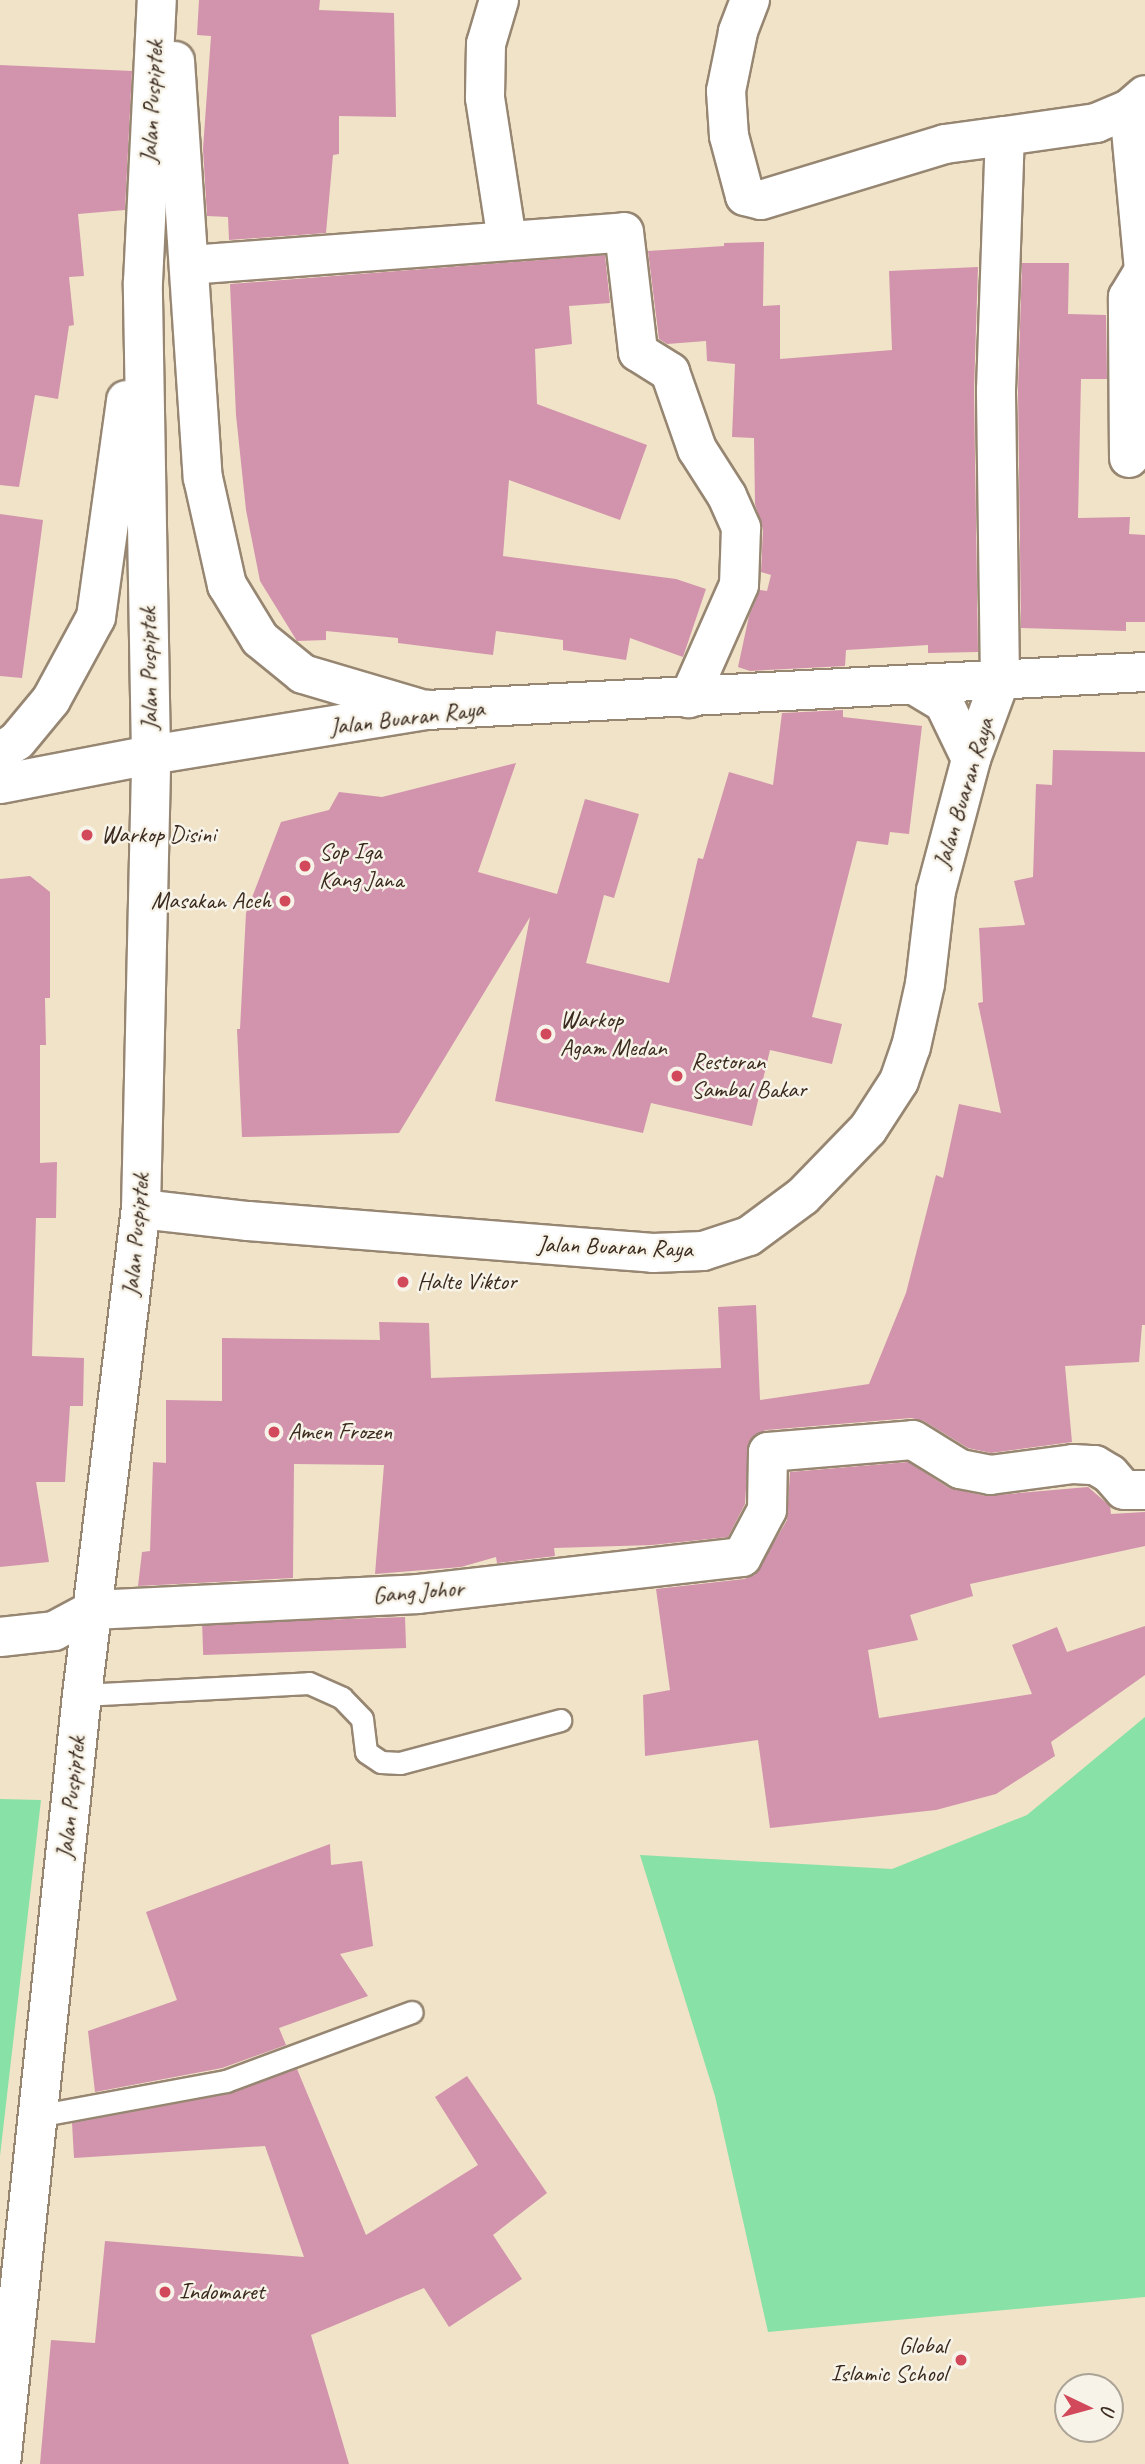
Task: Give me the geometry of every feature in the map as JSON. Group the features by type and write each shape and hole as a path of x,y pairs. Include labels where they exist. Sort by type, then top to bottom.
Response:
{"main road":[{"name":"Jalan Puspiptek","path":"1,2464 82,1695 141,1209 151,755 143,282 157,0"},
{"path":"170,0 203,478 227,585 260,639 303,674 427,710"},
{"path":"499,0 486,44 485,99 507,240"},
{"path":"750,0 738,32 726,91 729,136 745,196 761,200 945,144 1096,123 1137,102 1144,270 1128,297 1129,458"},
{"path":"1000,680 996,390 1005,136"},
{"path":"190,265 624,232 638,352 670,372 697,449 727,496 741,528 739,586 689,698"},
{"path":"0,752 17,741 51,700 96,617 143,282"},
{"name":"Jalan Buaran Raya","path":"0,783 151,755 427,710 1145,673"},
{"name":"Jalan Buaran Raya","path":"141,1209 262,1222 653,1253 703,1251 749,1236 803,1196 868,1129 899,1081 911,1047 925,984 936,891 971,759 1000,680"},
{"path":"914,685 944,703 971,759"},
{"name":"Gang Johor","path":"93,1610 418,1594 741,1557 767,1510 768,1452 913,1440 960,1469 990,1475 1073,1464 1096,1465 1110,1474 1124,1490 1145,1490"},
{"path":"0,1637 54,1631 93,1610"}],"lane":[{"path":"82,1695 309,1683 342,1698 362,1719 366,1752 382,1762 400,1763 560,1720"},
{"path":"37,2116 226,2081 412,2012"}],"green space":[{"path":"1145,1717 1145,2297 768,2332 715,2096 640,1855 892,1869 1027,1815"},
{"path":"0,1799 41,1800 0,2156"}],"building":[{"path":"199,0 320,0 319,10 394,13 396,117 339,116 339,154 333,155 326,233 229,240 228,217 207,216 203,149 211,36 197,35"},
{"path":"0,65 132,71 125,210 78,214 84,276 69,277 74,325 69,326 58,399 35,395 19,487 0,485"},
{"path":"764,242 763,306 780,305 780,359 892,350 889,271 978,267 974,390 978,652 928,653 928,645 846,650 845,666 750,671 738,667 749,616 760,590 767,591 771,575 761,572 763,529 755,504 754,438 732,437 735,364 707,361 706,341 667,344 659,339 648,251"},
{"path":"605,255 610,303 569,306 572,344 535,349 537,404 647,445 620,520 509,480 503,556 676,579 706,589 683,657 630,638 626,660 563,650 563,640 496,631 493,655 398,643 398,638 326,631 326,640 297,641 260,581 246,510 236,415 230,284"},
{"path":"1022,263 1069,263 1068,314 1106,315 1107,379 1081,379 1078,518 1130,517 1129,534 1145,535 1145,622 1126,622 1126,631 1021,628 1018,390"},
{"path":"0,514 43,520 22,678 0,676"},
{"path":"843,710 843,717 922,726 909,834 890,832 888,845 857,841 812,1017 842,1024 832,1064 770,1050 752,1126 651,1103 643,1133 495,1101 530,917 399,1133 242,1137 237,1029 240,1029 246,913 281,822 329,810 339,792 382,797 516,763 478,872 557,894 585,799 639,814 614,898 604,895 586,963 669,983 698,858 703,859 729,772 773,785 782,713"},
{"path":"1053,750 1145,752 1145,1325 1142,1325 1139,1362 1065,1366 1072,1442 991,1453 968,1448 924,1421 911,1418 766,1430 756,1434 749,1442 745,1504 728,1537 652,1545 554,1548 555,1556 497,1563 496,1557 461,1567 375,1574 384,1465 294,1464 293,1578 138,1586 142,1552 150,1551 153,1462 166,1463 166,1400 222,1401 222,1338 380,1340 379,1322 429,1323 431,1378 721,1368 718,1307 756,1305 760,1400 869,1384 906,1293 936,1175 943,1178 959,1104 1001,1113 978,1003 983,1002 979,928 1025,925 1014,881 1033,877 1036,784 1052,785"},
{"path":"30,876 50,892 50,998 45,998 46,1045 40,1045 40,1163 57,1162 56,1218 36,1218 32,1356 84,1358 83,1406 70,1406 65,1482 36,1482 49,1562 0,1567 0,879"},
{"path":"908,1462 949,1488 986,1496 1088,1487 1110,1506 1111,1514 1145,1512 1145,1546 970,1584 973,1596 910,1615 918,1640 868,1650 879,1718 1032,1694 1012,1645 1057,1627 1067,1652 1145,1626 1145,1675 1051,1742 1055,1756 996,1794 936,1810 770,1828 758,1740 645,1756 643,1695 670,1690 656,1589 744,1579 755,1575 787,1520 790,1472"},
{"path":"405,1617 406,1648 203,1655 202,1624"},
{"path":"330,1844 331,1865 362,1861 373,1946 340,1954 368,1996 279,2028 286,2045 222,2068 95,2092 88,2031 177,2000 146,1912"},
{"path":"297,2069 366,2235 478,2165 435,2097 467,2076 547,2193 493,2235 522,2279 449,2327 424,2288 311,2335 349,2464 40,2464 51,2340 95,2343 105,2241 304,2257 265,2146 74,2158 72,2123 228,2094"}],"place":[{"name":"Warkop Disini","path":"87,835"},
{"name":"Sop Iga Kang Jana","path":"305,866"},
{"name":"Masakan Aceh","path":"285,901"},
{"name":"Warkop Agam Medan","path":"546,1034"},
{"name":"Restoran Sambal Bakar","path":"677,1076"},
{"name":"Halte Viktor","path":"403,1282"},
{"name":"Amen Frozen","path":"274,1432"},
{"name":"Indomaret","path":"165,2292"},
{"name":"Global Islamic School","path":"961,2360"}]}
